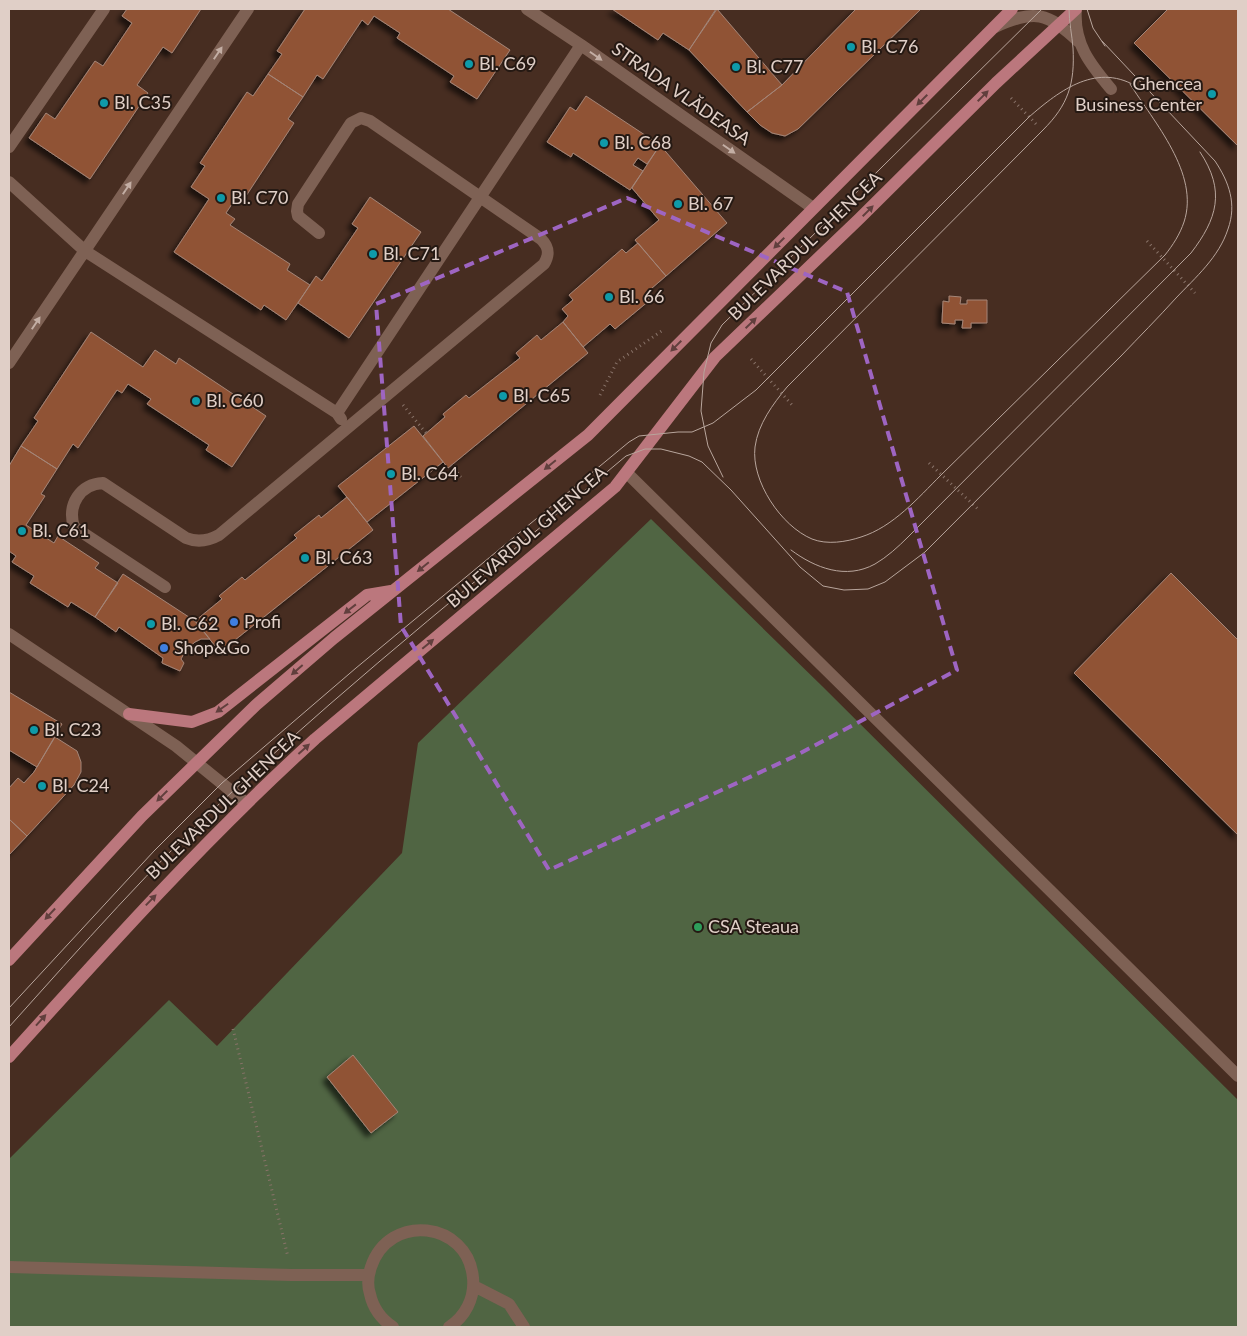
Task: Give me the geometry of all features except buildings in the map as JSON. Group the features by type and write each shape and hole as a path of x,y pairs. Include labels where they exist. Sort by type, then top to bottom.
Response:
{"main road":[{"name":"BULEVARDUL GHENCEA","path":"9,960 142,816 263,699 334,638 588,435 1012,9"},
{"name":"BULEVARDUL GHENCEA","path":"9,1057 139,912 246,804 316,739 615,486 627,473 715,356 1076,9"},
{"path":"129,714 192,722 218,712 367,595 394,590"}],"street":[{"path":"9,147 104,9"},
{"path":"9,363 248,9"},
{"name":"STRADA VLĂDEASA","path":"527,9 813,208"},
{"path":"1076,9 1075,24 1079,42 1087,58 1111,89"},
{"path":"994,28 1015,18 1046,17 1060,24 1079,42"},
{"path":"337,413 581,45"},
{"path":"165,587 74,527 72,508 83,490 93,484 103,483 186,538 194,541 203,541 219,536 544,264 548,258 546,244 541,239 370,121 361,118 351,123 298,204 298,216 319,232"},
{"path":"9,182 84,251 337,413 349,427"},
{"path":"627,473 1238,1076"},
{"path":"9,634 129,714 196,762 246,804"},
{"path":"393,1327 380,1316 372,1304 368,1290 369,1275 374,1258 385,1243 400,1234 418,1230 436,1231 452,1239 465,1252 472,1268 474,1286 470,1301 462,1316 449,1327"},
{"path":"9,1267 292,1275 369,1275"},
{"path":"474,1286 509,1304 524,1327"}],"path":[{"path":"1011,98 1037,125"},
{"path":"1147,241 1195,293"},
{"path":"751,359 792,405"},
{"path":"392,391 426,434"},
{"path":"928,463 980,511"},
{"path":"451,465 461,477"},
{"path":"233,1029 292,1275"}],"highlighted area":[{"path":"627,198 847,292 957,670 793,757 549,870 401,626 376,304"}],"green space":[{"name":"CSA Steaua","path":"651,519 822,686 1238,1100 1238,1327 9,1327 9,1159 169,1000 217,1046 402,853 418,743"}],"tram line":[{"path":"723,477 708,446 701,411 704,372 711,343 722,325 1042,9"},
{"path":"1069,9 1073,48 1073,72 1068,93 1059,112 787,387 763,422 755,447 758,474 770,501 789,524 800,533 818,541 843,541 855,539 873,532 894,519 914,502 1168,251 1184,222 1187,204 1186,186 1172,149 1130,84"},
{"path":"1087,9 1093,28 1105,46"},
{"path":"9,1027 90,936 174,847 233,791 378,663 626,456 645,449 661,449 689,456 702,462 731,490 800,567 823,586 844,590 868,589 885,582 925,552 1121,356 1199,274 1219,249 1228,229 1231,220 1232,202 1228,185 1215,161 1102,41"},
{"path":"9,1008 154,851 222,783 356,668 629,442 639,436 692,432 713,423 756,390 1029,117 1054,97 1080,82 1094,78 1109,77 1124,80 1139,88"},
{"path":"791,550 820,567 831,570 853,571 875,564 904,541 1191,253 1207,228 1215,204 1213,179 1200,152"}],"place":[{"name":"Bl. C76","path":"851,47"},
{"name":"Bl. C69","path":"469,64"},
{"name":"Bl. C77","path":"736,67"},
{"name":"Ghencea Business Center","path":"1212,94"},
{"name":"Bl. C35","path":"104,103"},
{"name":"Bl. C68","path":"604,143"},
{"name":"Bl. C70","path":"221,198"},
{"name":"Bl. 67","path":"678,204"},
{"name":"Bl. C71","path":"373,254"},
{"name":"Bl. 66","path":"609,297"},
{"name":"Bl. C65","path":"503,396"},
{"name":"Bl. C60","path":"196,401"},
{"name":"Bl. C64","path":"391,474"},
{"name":"Bl. C61","path":"22,531"},
{"name":"Bl. C63","path":"305,558"},
{"name":"Profi","path":"234,622"},
{"name":"Bl. C62","path":"151,624"},
{"name":"Shop&Go","path":"164,648"},
{"name":"Bl. C23","path":"34,730"},
{"name":"Bl. C24","path":"42,786"},
{"name":"CSA Steaua","path":"698,927"}]}
